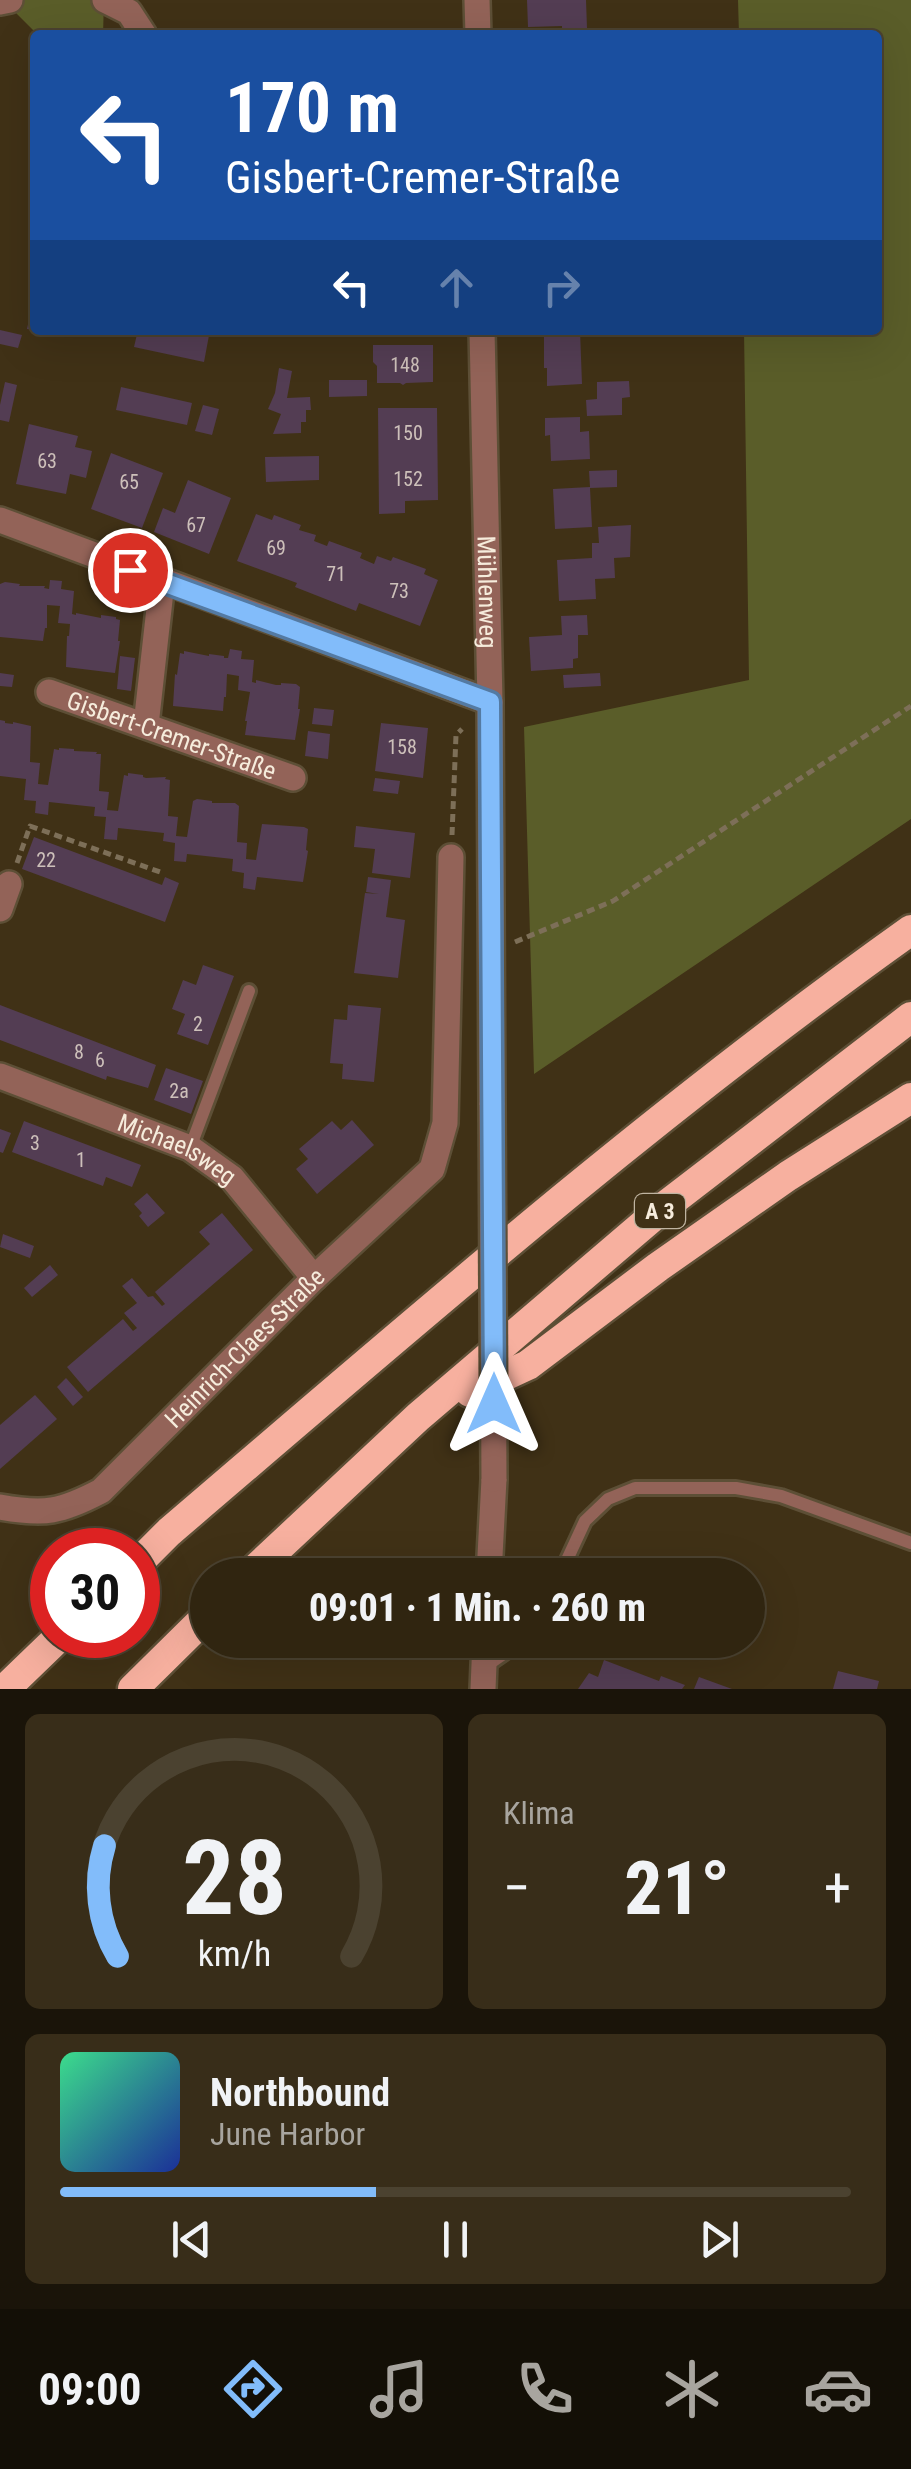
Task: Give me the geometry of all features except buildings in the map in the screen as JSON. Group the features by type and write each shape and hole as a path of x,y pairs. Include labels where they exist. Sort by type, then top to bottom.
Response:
{"highway":[{"path":"160,1542 629,1142 808,1003 911,930"},
{"name":"A 3","path":"267,1558 418,1417 664,1207 911,1016"},
{"path":"418,1417 528,1365 772,1187 911,1098"},
{"path":"133,1689 190,1633"},
{"path":"5,1689 38,1658"}],"street":[{"path":"0,2 10,0"},
{"path":"106,0 128,12 141,30"},
{"path":"477,0 478,30"},
{"name":"Mühlenweg","path":"482,335 490,702 494,1479 490,1558"},
{"path":"0,520 490,702"},
{"path":"146,724 162,582"},
{"name":"Gisbert-Cremer-Straße","path":"49,692 292,778"},
{"name":"Heinrich-Claes-Straße","path":"0,1507 32,1513 69,1508 102,1491 314,1278 432,1169 445,1123 451,856"},
{"name":"Michaelsweg","path":"0,1076 190,1148 232,1178 314,1278"}],"lane":[{"path":"190,1148 249,991"},
{"path":"568,1558 585,1521 608,1499 635,1488 736,1488 782,1496 911,1543"},
{"path":"484,1678 505,1658"}],"path":[{"path":"451,856 456,735 490,702"},
{"path":"491,951 613,901 911,706"},
{"path":"5,896 30,826 160,872"}],"green space":[{"path":"3,0 104,0 103,30 33,30"},
{"path":"738,0 911,0 911,819 534,1074 524,727 749,680 744,335 882,335 882,30 739,30"}],"route":[{"path":"130,570 490,702 494,1404"}]}
